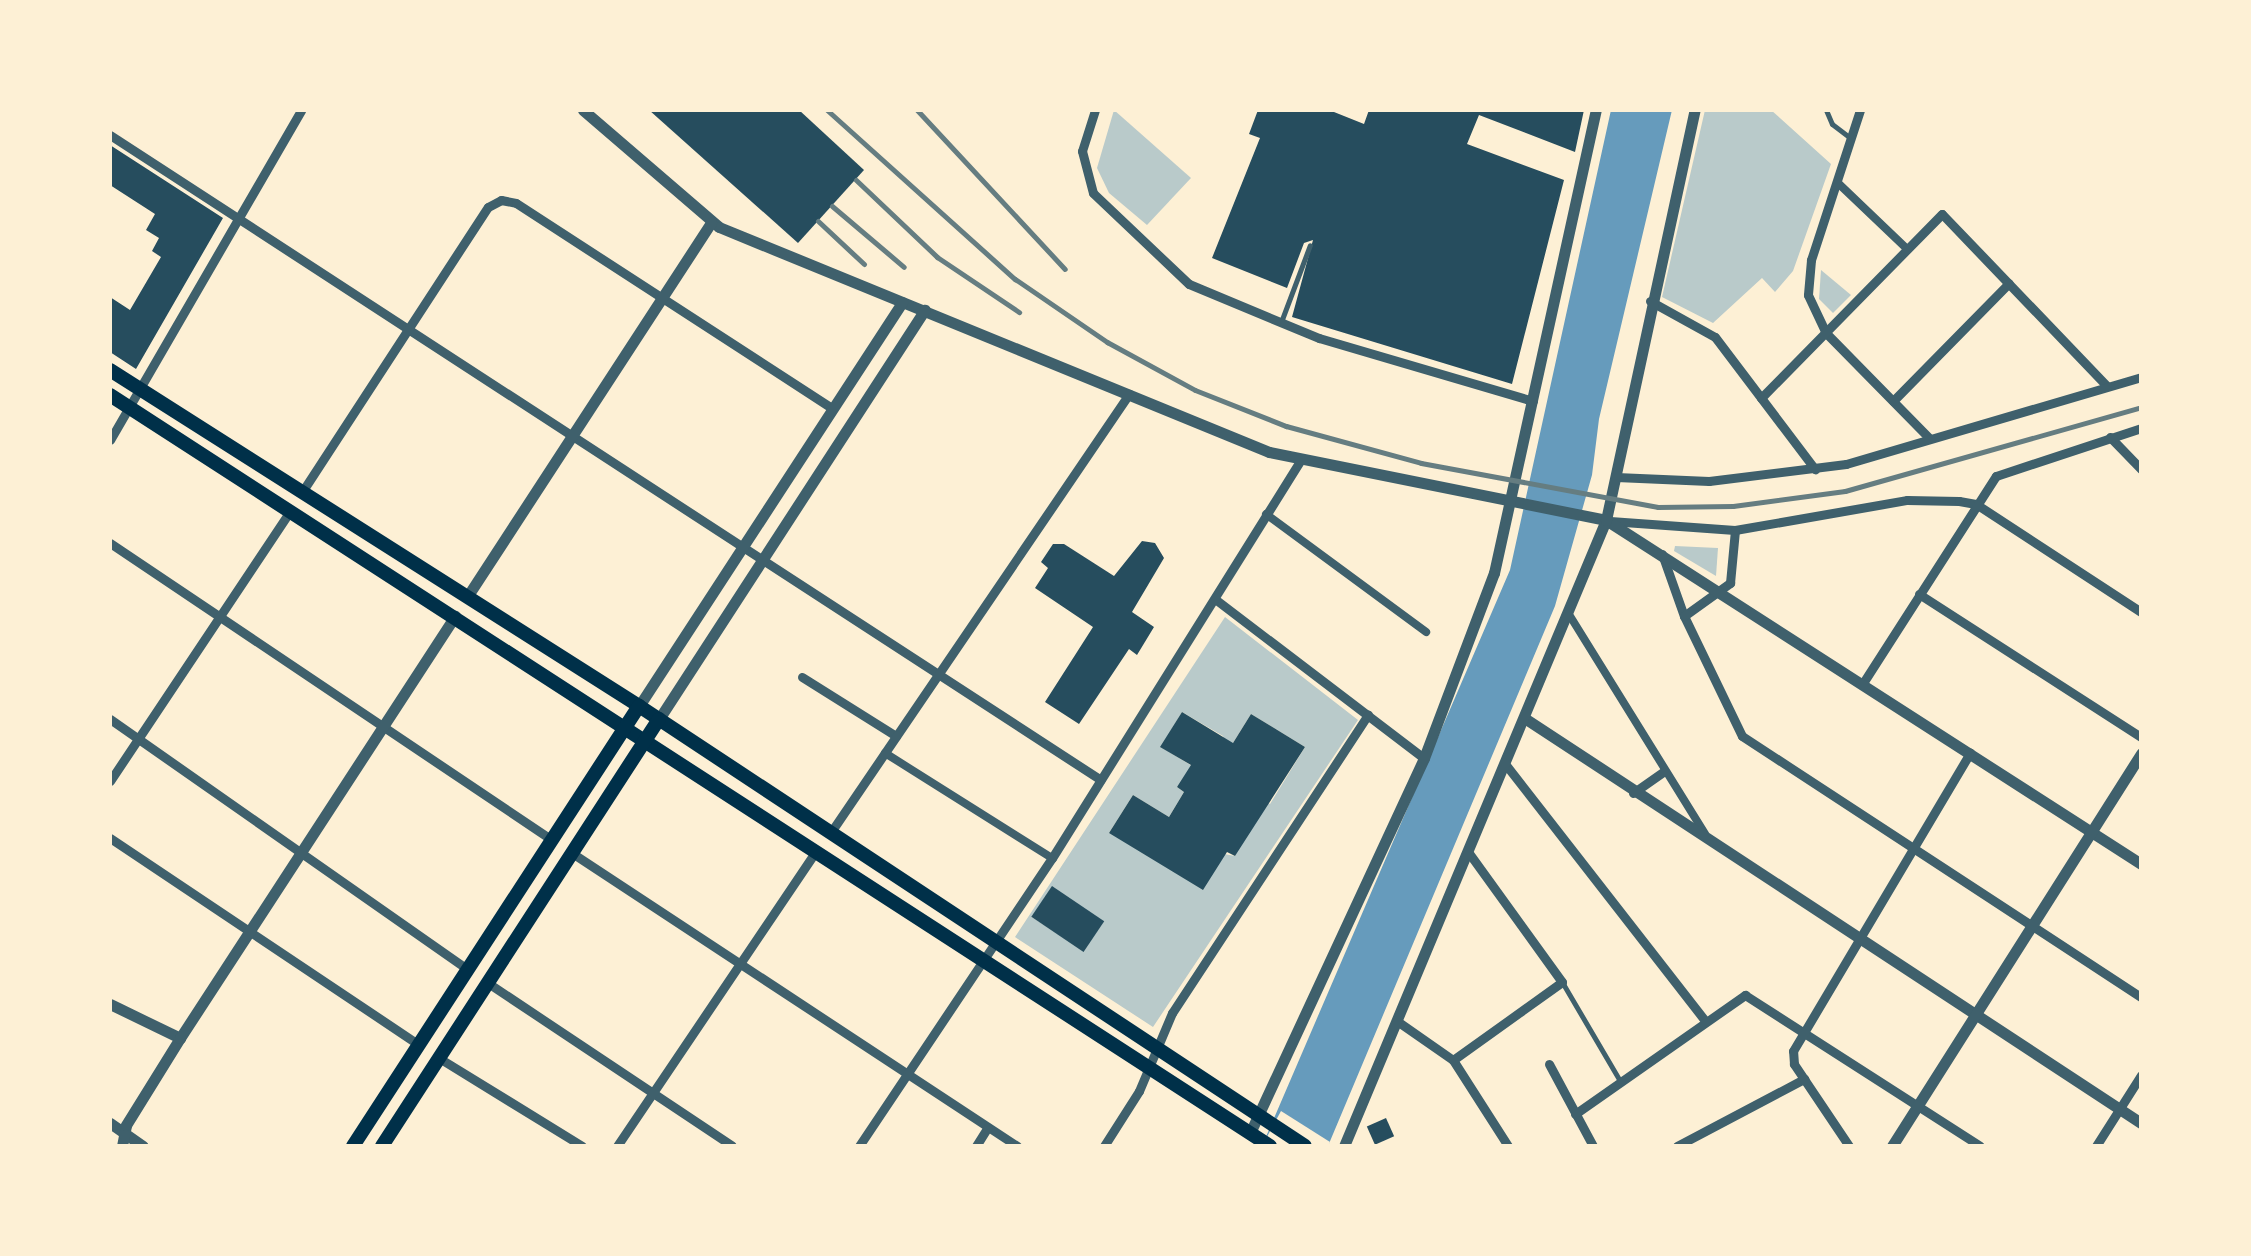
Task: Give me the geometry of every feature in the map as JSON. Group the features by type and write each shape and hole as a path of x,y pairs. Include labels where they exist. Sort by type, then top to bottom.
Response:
{"main road":[{"path":"110,370 639,706 1304,1146"},
{"path":"110,394 818,849 1150,1067 1247,1139 1267,1144"},
{"path":"353,1146 639,706"},
{"path":"382,1146 660,720"}],"street":[{"path":"110,440 301,110"},
{"path":"583,110 711,222 1300,462 1606,520 1735,530 1906,500 1976,504 2141,612"},
{"path":"1094,110 1082,157 1095,196 1189,284 1280,325 1532,401"},
{"path":"1247,1139 1424,758 1494,573 1596,110"},
{"path":"1344,1146 1570,616 1606,520 1650,300 1695,110"},
{"path":"1860,110 1854,140 1807,282 1826,333 1930,439"},
{"path":"110,135 1101,780"},
{"path":"1840,184 1907,250"},
{"path":"302,492 488,207 500,200 516,202 833,409"},
{"path":"1761,398 1942,214 2107,386"},
{"path":"467,597 711,222"},
{"path":"1894,402 2010,283"},
{"path":"1650,300 1706,329 1814,469"},
{"path":"639,706 902,302"},
{"path":"660,720 925,310"},
{"path":"1616,478 1709,481 1814,469 2141,377"},
{"path":"831,832 1129,394"},
{"path":"1863,683 1976,504 2006,470 2141,428"},
{"path":"2110,437 2141,469"},
{"path":"859,1146 1052,858 1300,462"},
{"path":"110,781 290,510"},
{"path":"1266,514 1426,632"},
{"path":"1606,520 1661,551 2141,864"},
{"path":"1684,616 1721,590 1733,572 1735,530"},
{"path":"110,543 552,840"},
{"path":"1661,551 1684,616 1742,736 2141,997"},
{"path":"1919,594 2141,738"},
{"path":"1215,600 1424,758"},
{"path":"122,1146 124,1131 180,1038 454,616"},
{"path":"1570,616 1713,846"},
{"path":"802,677 896,736"},
{"path":"1104,1146 1150,1067 1156,1048 1368,715"},
{"path":"110,719 468,970"},
{"path":"1526,720 1713,846 2141,1122"},
{"path":"885,753 1052,858"},
{"path":"1849,1146 1792,1058 1804,1030 1970,753"},
{"path":"1892,1146 2141,753"},
{"path":"1506,765 1705,1021"},
{"path":"1632,793 1664,772"},
{"path":"110,838 419,1044"},
{"path":"617,1146 818,849"},
{"path":"572,853 1017,1146"},
{"path":"1452,1060 1562,982 1469,853"},
{"path":"488,983 732,1146"},
{"path":"1574,1114 1745,995 1980,1146"},
{"path":"110,1004 180,1038"},
{"path":"1398,1021 1452,1060 1508,1146"},
{"path":"440,1058 582,1146"},
{"path":"1549,1064 1593,1146"},
{"path":"2096,1146 2141,1075"},
{"path":"1678,1146 1804,1079"},
{"path":"110,1123 144,1146"},
{"path":"976,1146 988,1127"}],"lane":[{"path":"1826,110 1832,124 1854,140"},
{"path":"1280,325 1310,245"},
{"path":"1562,982 1620,1081"}],"shaded area":[{"path":"1114,110 1191,178 1147,225 1109,193 1097,168"},
{"path":"1705,110 1771,110 1831,164 1793,271 1775,292 1762,278 1713,323 1662,297"},
{"path":"1821,270 1851,295 1833,313 1819,299"},
{"path":"1675,546 1718,548 1716,576 1674,551"},
{"path":"1225,617 1358,720 1153,1027 1015,937","holes":["1182,712 1223,736 1228,751 1251,714 1305,747 1270,804 1253,794 1235,856 1109,833 1133,795 1169,817 1184,792 1177,787 1197,769 1161,747","1052,887 1084,951 1032,917"]}],"water":[{"path":"1611,110 1672,110 1599,419 1592,475 1555,606 1328,1146 1262,1146 1510,570"}],"pier":[{"path":"1281,1111 1330,1142 1328,1146 1262,1146"}],"building":[{"path":"649,110 799,110 864,170 798,243"},
{"path":"1258,110 1329,110 1364,124 1369,110 1584,110 1575,152 1479,115 1467,144 1564,180 1512,384 1292,317 1313,240 1304,243 1287,288 1212,258 1260,138 1249,134"},
{"path":"110,145 223,218 136,369 110,352 110,297 130,310 161,257 152,251 159,238 146,230 155,214 110,185"},
{"path":"1142,541 1155,543 1164,558 1132,612 1154,627 1137,655 1129,649 1079,724 1045,702 1093,627 1035,588 1048,568 1041,562 1053,544 1064,544 1114,576"},
{"path":"1182,712 1233,743 1251,714 1305,747 1235,856 1227,852 1203,890 1109,833 1133,795 1169,817 1184,792 1177,787 1191,765 1160,747"},
{"path":"1052,886 1104,921 1084,952 1031,917"},
{"path":"1386,1118 1394,1136 1375,1145 1367,1127"}],"railway":[{"path":"827,110 1015,279 1107,342 1195,390 1286,426 1421,463 1658,507 1733,506 1845,491 2141,407"},
{"path":"917,110 1065,269"},
{"path":"856,180 937,257 1019,312"},
{"path":"832,206 904,267"},
{"path":"818,221 864,264"}]}
